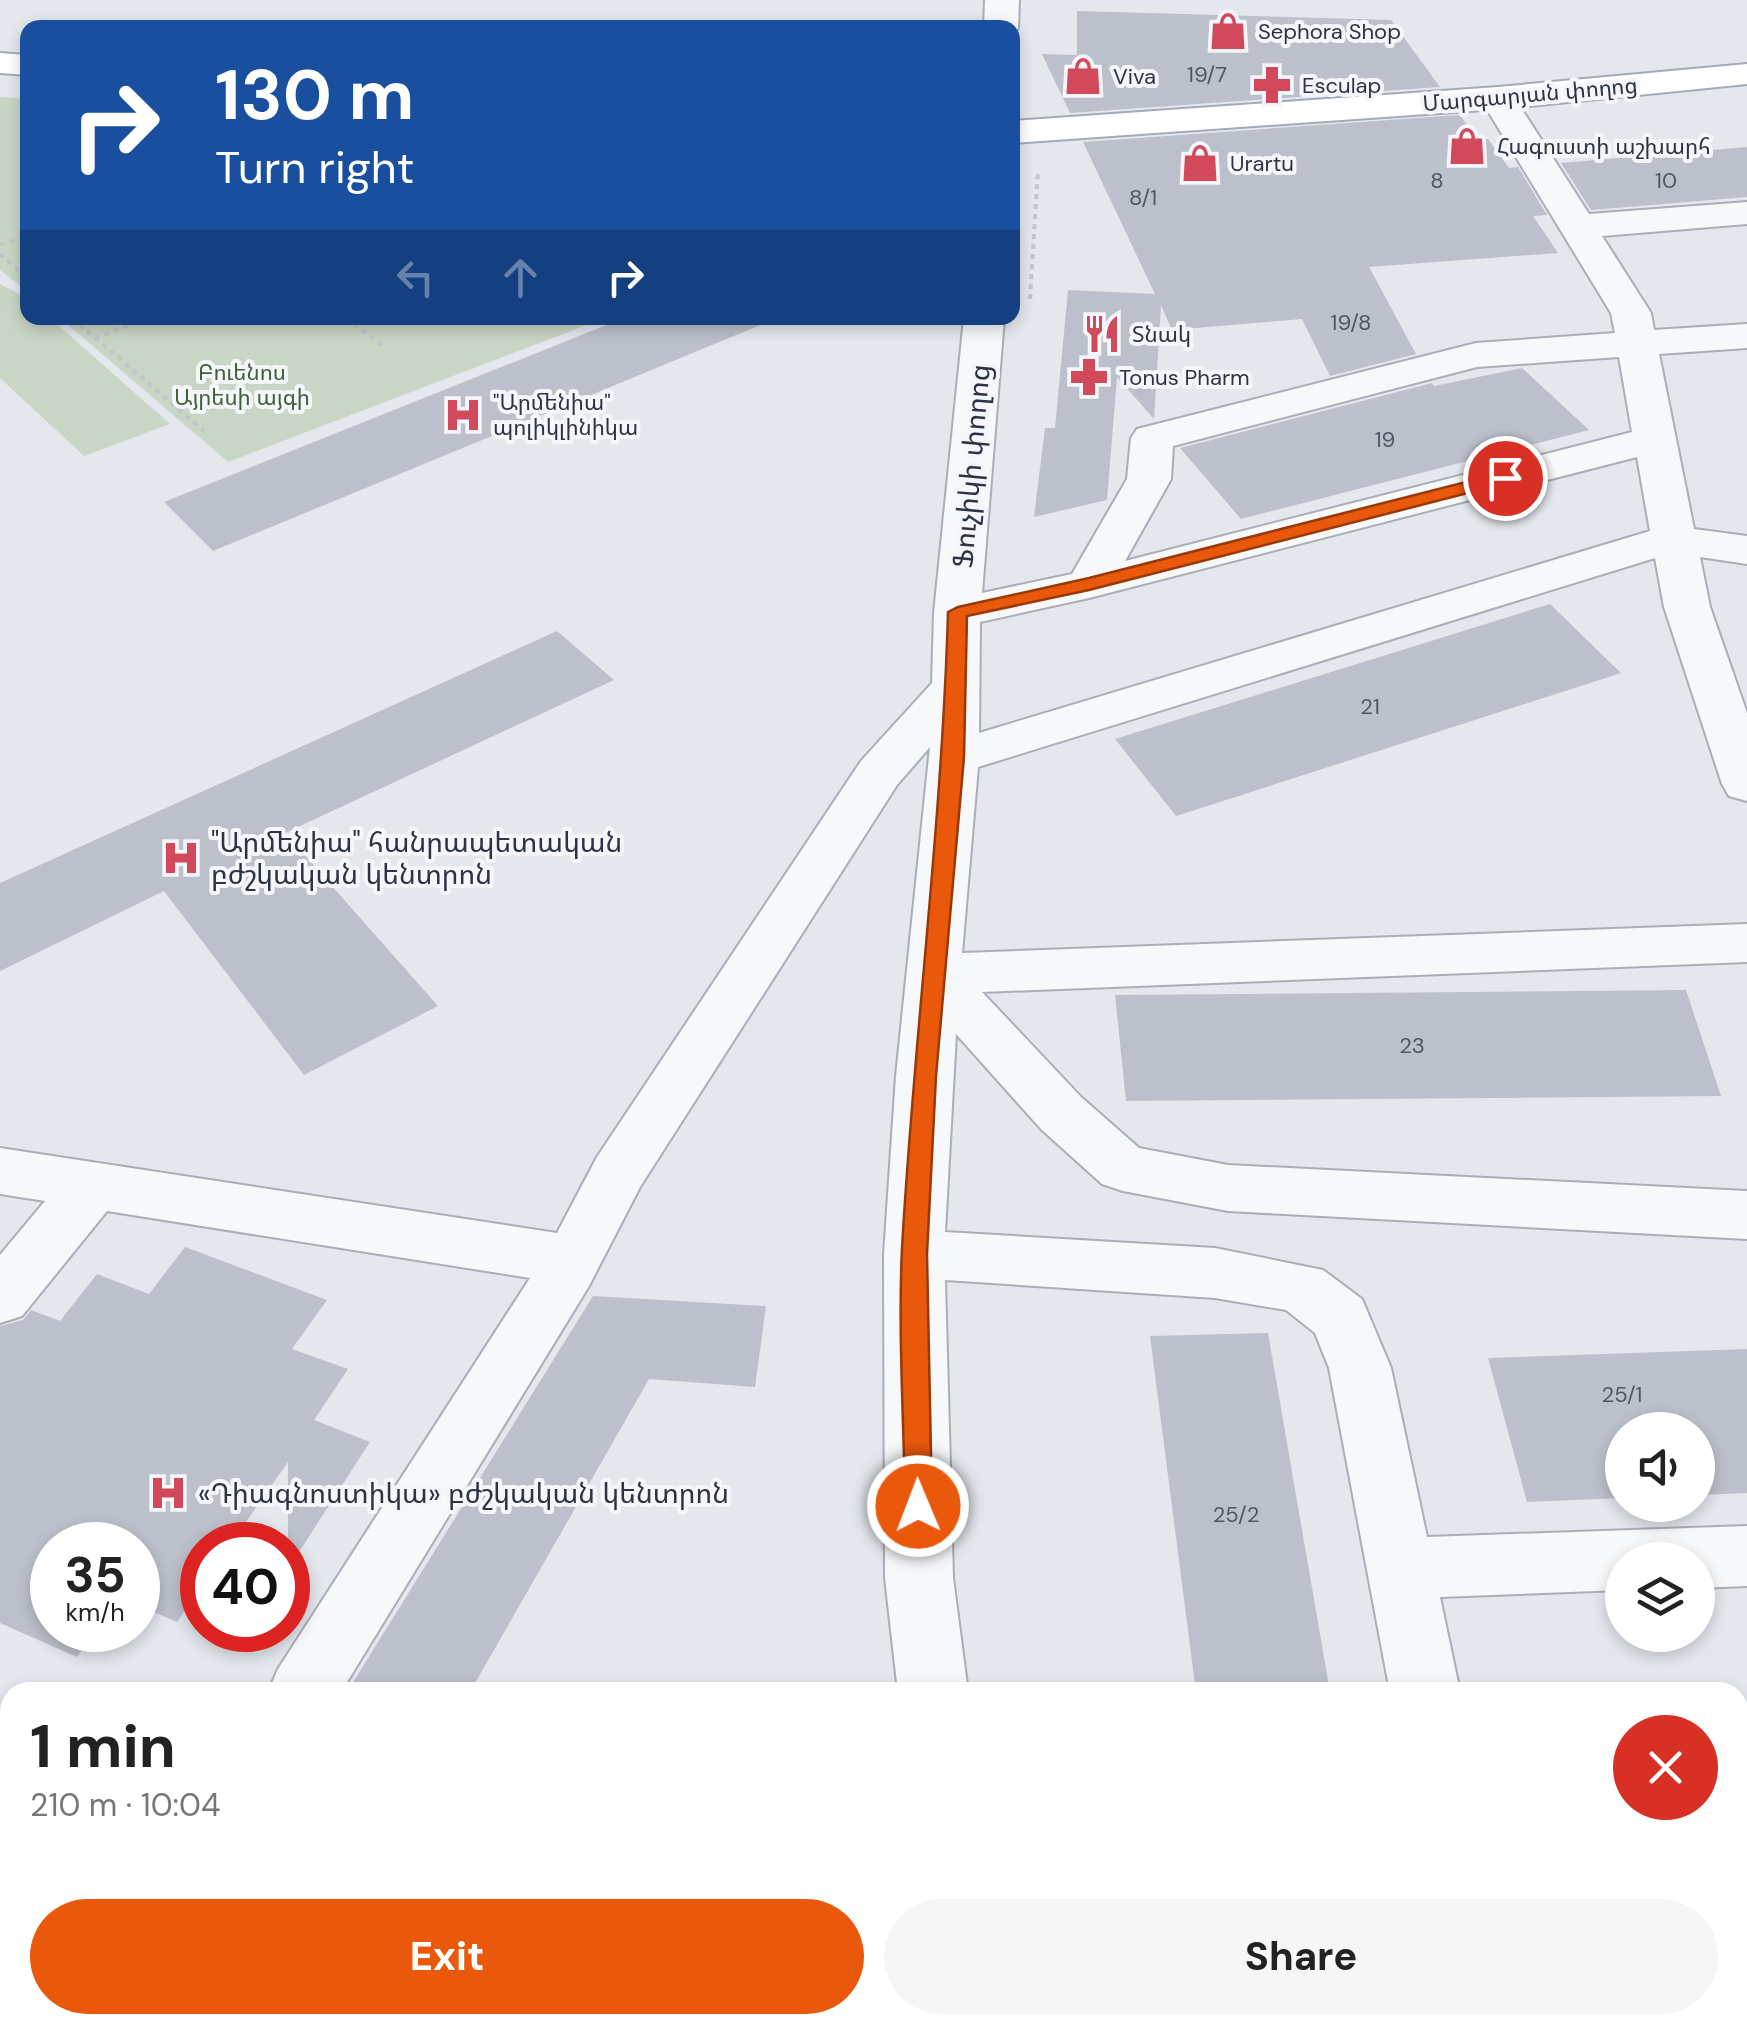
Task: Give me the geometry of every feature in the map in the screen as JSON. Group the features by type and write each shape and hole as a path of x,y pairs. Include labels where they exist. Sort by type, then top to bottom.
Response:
{"main road":[{"name":"Մարգարյան փողոց","path":"1020,133 1499,101 1747,76"}],"street":[{"path":"1499,101 1630,313 1686,607 1747,784"},
{"path":"1578,226 1747,212"},
{"name":"Ֆուչիկի փողոց","path":"932,1682 920,1578 914,1254 954,757 958,612 983,325"},
{"path":"1089,584 1149,479 1152,438 1476,355 1747,336"},
{"path":"958,612 1089,584 1656,439"},
{"path":"954,757 1671,539 1747,550"},
{"path":"309,1682 572,1260 618,1172 879,774 956,686"},
{"path":"934,974 1747,943"},
{"path":"934,974 1061,1114 1123,1168 1228,1188 1747,1216"},
{"path":"0,1172 572,1260"},
{"path":"0,1298 94,1186"},
{"path":"914,1254 1214,1273 1301,1288 1340,1316 1360,1368 1423,1682"},
{"path":"1715,1557 1747,1556"},
{"path":"1400,1568 1605,1561"}],"path":[{"path":"0,254 20,271"},
{"path":"80,325 204,431"},
{"path":"95,338 130,325"},
{"path":"355,325 386,348"}],"green space":[{"path":"0,97 20,98 20,286 0,270"},
{"path":"0,284 20,294 20,325 58,325 170,424 84,456 0,378"},
{"name":"Բուենոս Այրեսի այգի","path":"68,325 587,325 228,462"}],"building":[{"path":"1077,11 1391,20 1440,87 1070,113 1042,54 1077,55"},
{"path":"1460,115 1477,140 1488,139 1509,168 1518,167 1547,215 1533,216 1558,253 1369,267 1416,354 1330,376 1302,319 1172,330 1161,305 1154,419 1117,377 1107,500 1034,517 1045,428 1055,428 1068,290 1155,294 1083,142"},
{"path":"1747,147 1747,197 1591,210 1561,163"},
{"path":"606,325 760,325 213,551 164,502"},
{"path":"1522,368 1589,430 1241,519 1180,448 1432,383 1434,386"},
{"path":"1550,604 1621,673 1176,816 1115,739"},
{"name":"\"Արմենիա\" հանրապետական բժշկական կենտրոն","path":"557,631 614,680 285,833 438,1006 304,1075 164,891 0,971 0,883"},
{"path":"1686,990 1721,1096 1126,1101 1115,995"},
{"name":"«Դիագնոստիկա» բժշկական կենտրոն","path":"185,1247 327,1300 292,1349 348,1369 314,1420 370,1442 310,1535 310,1522 288,1522 288,1462 246,1522 180,1522 177,1622 160,1615 160,1522 30,1522 30,1636 0,1623 0,1326 23,1320 31,1310 60,1321 97,1274 149,1294"},
{"path":"593,1296 766,1306 755,1387 649,1379 476,1682 353,1682"},
{"path":"1268,1333 1328,1682 1195,1682 1150,1336"},
{"path":"1747,1349 1747,1493 1715,1494 1715,1412 1605,1412 1605,1499 1527,1502 1488,1358"}],"place":[{"name":"Sephora Shop","path":"1228,31"},
{"name":"Viva","path":"1083,76"},
{"name":"Esculap","path":"1272,85"},
{"name":"Հագուստի աշխարհ","path":"1467,146"},
{"name":"Urartu","path":"1200,163"},
{"name":"Տնակ","path":"1102,334"},
{"name":"Tonus Pharm","path":"1089,377"},
{"name":"\"Արմենիա\" պոլիկլինիկա","path":"463,415"},
{"name":"\"Արմենիա\" հանրապետական բժշկական կենտրոն","path":"181,858"},
{"name":"«Դիագնոստիկա» բժշկական կենտրոն","path":"168,1493"}],"route":[{"path":"918,1506 914,1254 924,1076 954,757 958,612 1089,584 1505,478"}]}
